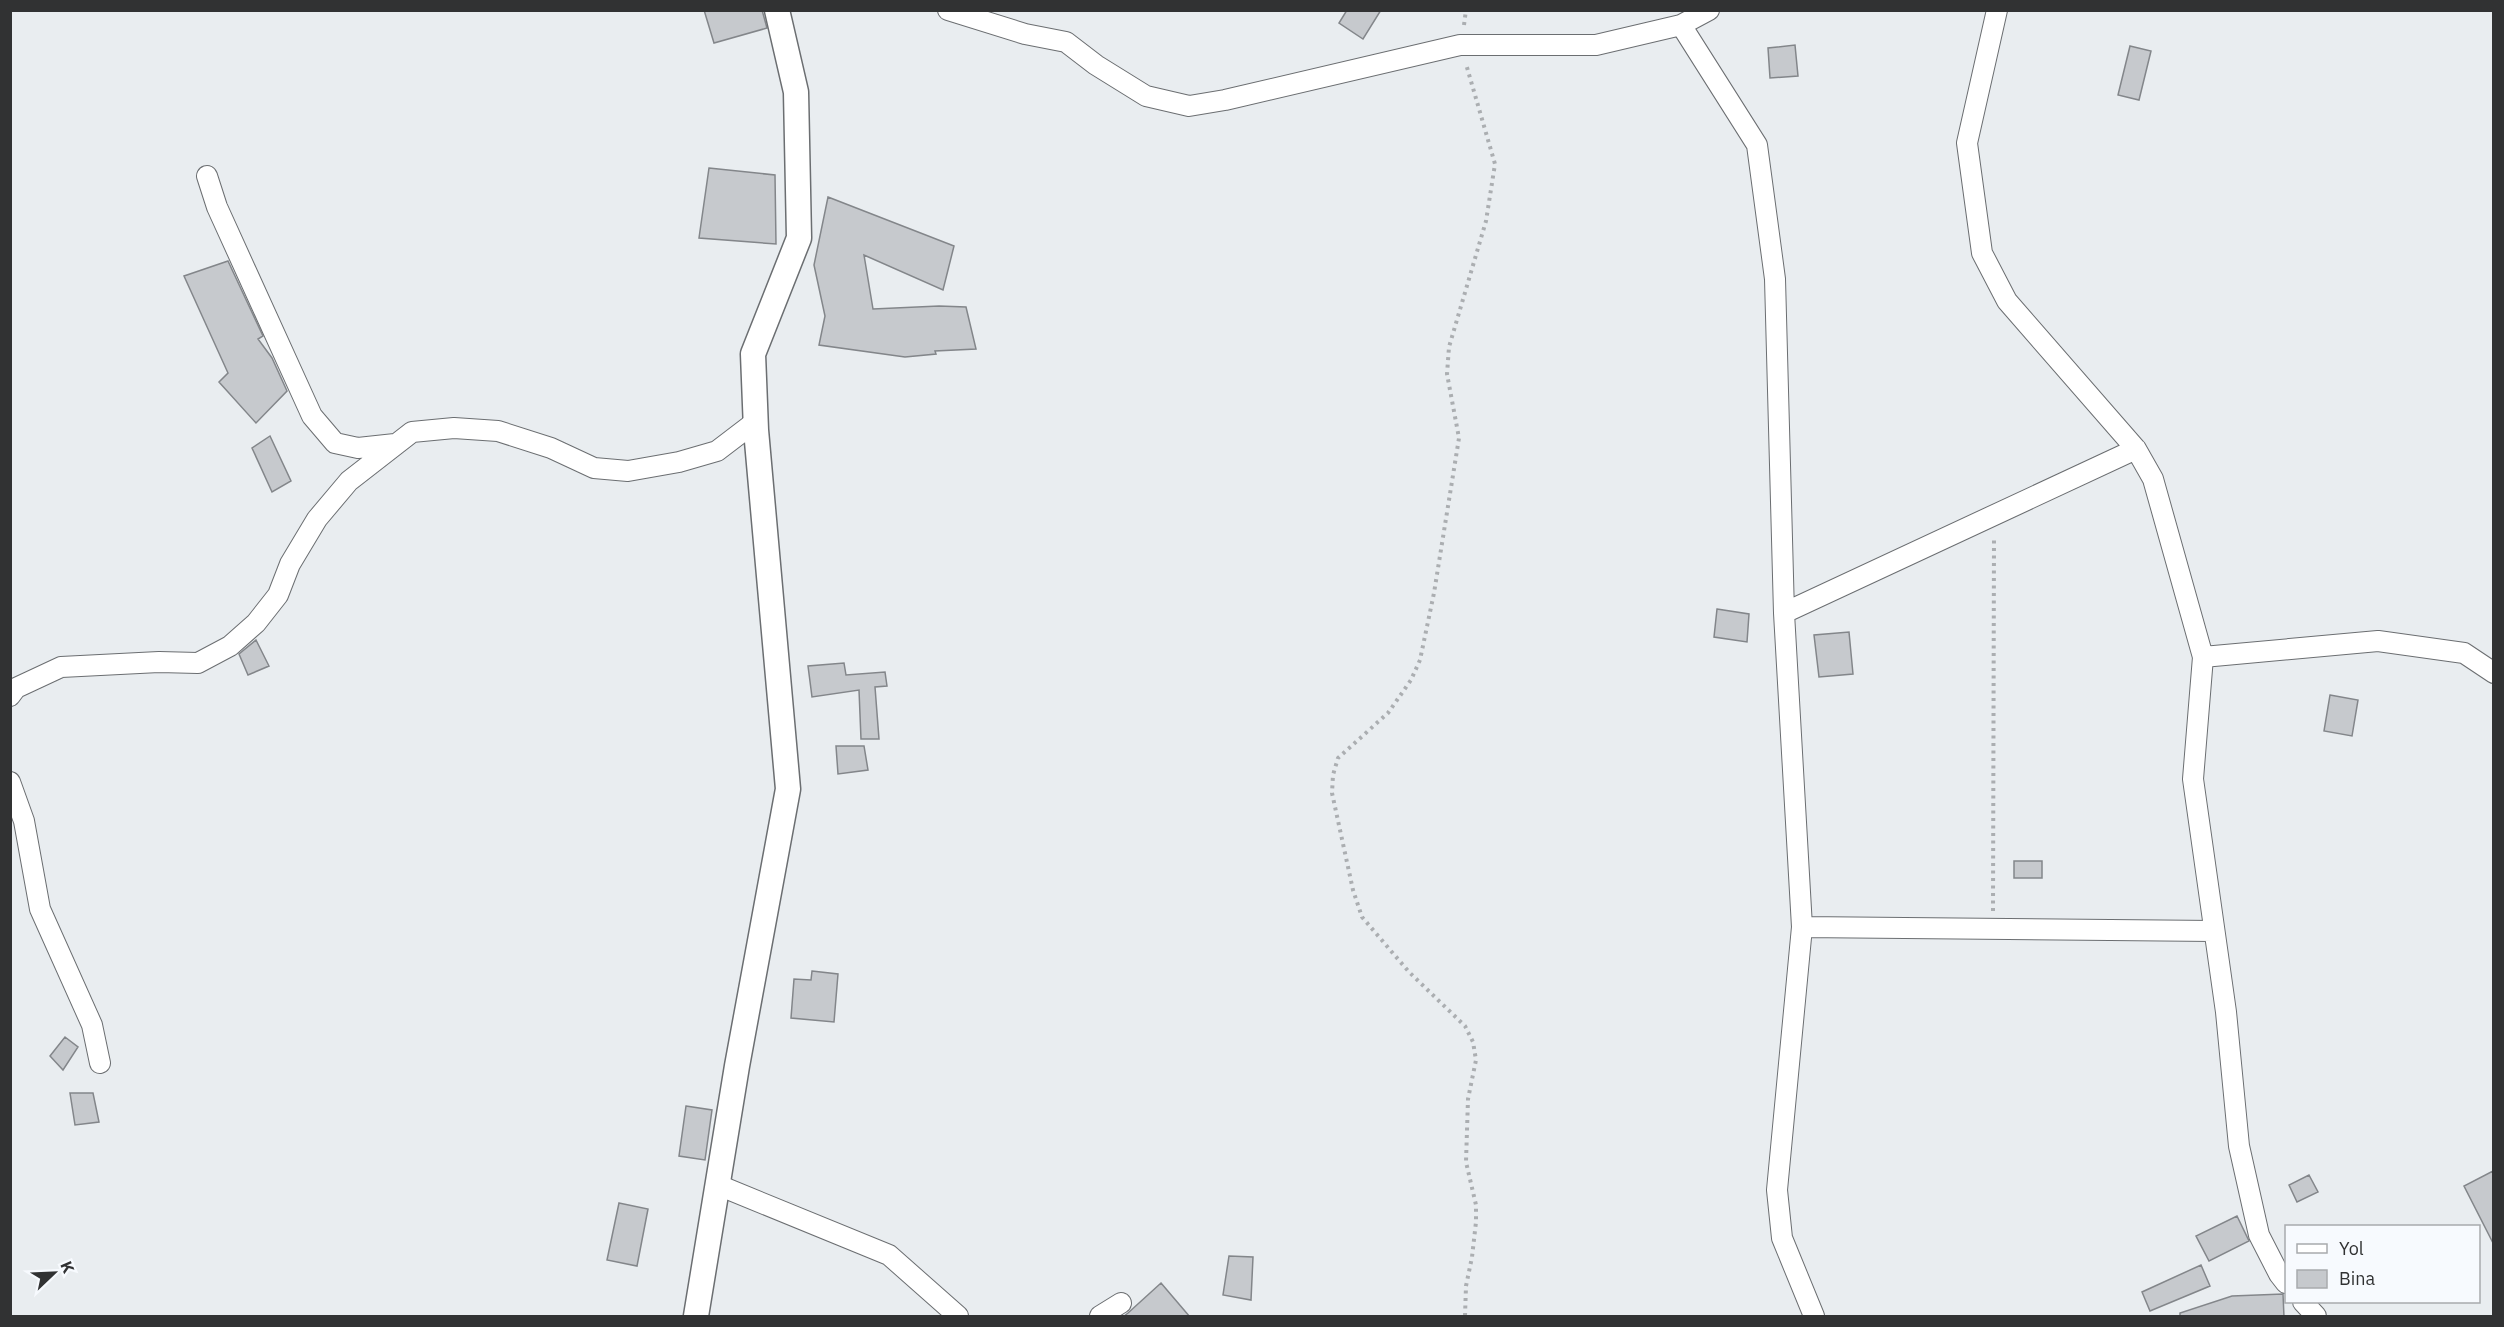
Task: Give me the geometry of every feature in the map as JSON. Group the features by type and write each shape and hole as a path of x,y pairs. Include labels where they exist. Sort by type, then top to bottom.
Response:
{"street":[{"path":"696,1317 737,1066 788,789 755,422 753,354 799,238 796,92 777,10"},
{"path":"948,10 1025,34 1066,42 1096,65 1146,96 1189,106 1225,100 1460,45 1596,45 1681,25 1709,10"},
{"path":"1996,10 1966,143 1982,253 2007,301 2136,449 2153,479 2203,657 2193,779 2226,1012 2239,1146 2259,1235 2279,1275 2285,1282"},
{"path":"1681,25 1757,145 1775,279 1784,613 1803,927 1777,1190 1782,1238 1815,1317"},
{"path":"207,176 217,207 312,416 335,443 358,448 395,444"},
{"path":"10,696 16,688 61,667 159,662 198,663 230,646 256,623 278,595 290,564 318,519 349,481 412,432 454,428 498,431 551,448 594,468 628,471 679,462 717,451 755,422"},
{"path":"1784,613 2136,449"},
{"path":"2203,657 2378,641 2464,653 2493,673"},
{"path":"10,782 24,821 40,909 92,1025 100,1063"},
{"path":"1803,927 2214,932"},
{"path":"718,1185 889,1255 958,1317"},
{"path":"1100,1317 1121,1303"},
{"path":"2304,1303 2316,1317"}],"path":[{"path":"1465,1317 1466,1286 1476,1222 1476,1205 1466,1162 1468,1099 1476,1060 1473,1042 1465,1026 1409,972 1362,918 1353,890 1332,793 1333,775 1338,758 1388,712 1411,680 1420,660 1434,593 1459,438 1447,374 1449,346 1486,221 1495,164 1460,45 1467,10"},
{"path":"1993,929 1994,515"}],"building":[{"path":"704,10 762,10 767,28 714,43"},
{"path":"1347,10 1381,10 1363,39 1339,23"},
{"path":"1795,45 1798,76 1770,78 1768,48"},
{"path":"2130,46 2151,51 2139,100 2118,95"},
{"path":"709,168 775,175 776,244 699,238"},
{"path":"828,197 954,246 943,290 864,255 873,309 966,307 976,349 935,351 936,354 905,357 819,345 825,316 814,265"},
{"path":"228,261 263,336 258,339 272,358 287,391 256,423 219,382 228,373 184,276"},
{"path":"270,436 291,481 272,492 252,448"},
{"path":"1717,609 1749,614 1747,642 1714,637"},
{"path":"1849,632 1853,674 1819,677 1814,635"},
{"path":"256,640 269,666 248,675 239,654"},
{"path":"844,663 846,675 885,672 887,686 875,687 879,739 861,739 859,690 812,697 808,666"},
{"path":"2330,695 2358,700 2352,736 2324,731"},
{"path":"836,746 864,746 868,770 838,774"},
{"path":"2014,861 2042,861 2042,878 2014,878"},
{"path":"812,971 838,974 834,1022 791,1018 794,979 811,980"},
{"path":"65,1037 78,1047 63,1070 50,1056"},
{"path":"70,1093 93,1093 99,1122 75,1125"},
{"path":"686,1106 712,1110 705,1160 679,1156"},
{"path":"2493,1171 2493,1243 2464,1186"},
{"path":"2309,1175 2318,1192 2297,1202 2289,1185"},
{"path":"619,1203 648,1209 637,1266 607,1260"},
{"path":"2237,1216 2249,1241 2209,1261 2196,1236"},
{"path":"1229,1256 1253,1257 1251,1300 1223,1295"},
{"path":"2201,1265 2210,1286 2150,1311 2142,1292"},
{"path":"1161,1283 1190,1317 1123,1317 1128,1313"},
{"path":"2283,1294 2284,1317 2180,1317 2180,1313 2232,1296"}]}
